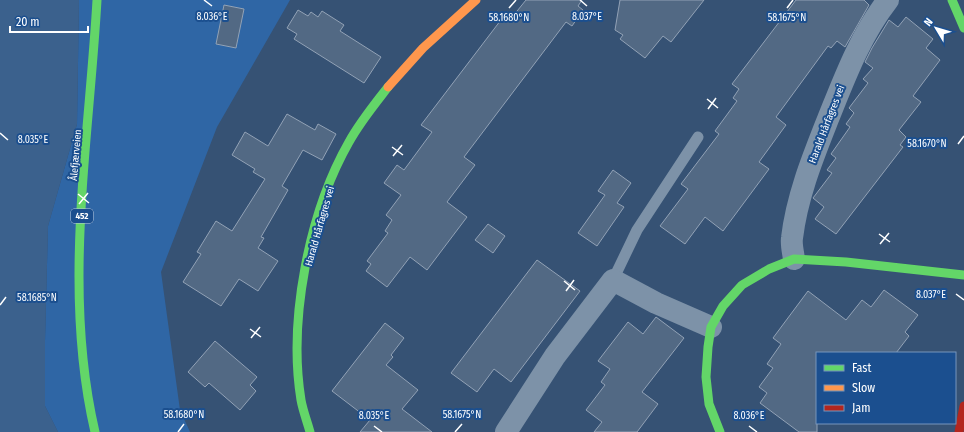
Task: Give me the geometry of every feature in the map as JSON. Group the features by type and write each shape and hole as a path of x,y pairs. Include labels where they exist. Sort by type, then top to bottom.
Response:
{"street":[{"name":"Ålefjærveien","path":"95,432 89,410 79,292 83,196 94,73 98,0"},
{"name":"Harald Hårfagres vei","path":"310,432 301,396 298,370 298,330 301,298 307,267 328,190 349,142 391,81 457,16 476,0"},
{"name":"Harald Hårfagres vei","path":"794,259 792,239 800,196 813,156 847,69 862,37 888,0"},
{"path":"952,0 964,28"},
{"path":"720,432 709,404 706,377 711,327 723,306 742,285 769,269 794,259 846,262 964,275"},
{"path":"506,432 555,356 613,280 656,303 711,327"},
{"path":"959,432 964,406"}],"lane":[{"path":"613,280 637,230 698,137"}],"shaded area":[{"path":"0,0 79,0 77,124 48,226 45,406 58,432 0,432"},
{"path":"79,0 290,0 217,127 161,272 180,410 190,432 58,432 45,406 48,226 77,124"}],"building":[{"path":"526,0 582,0 578,6 583,10 572,26 566,22 464,157 475,165 447,202 467,217 427,270 410,257 387,287 366,271 371,264 367,261 388,233 385,231 392,220 386,215 401,195 384,183 397,165 404,170 432,132 421,125 507,12 513,16"},
{"path":"620,0 704,0 671,42 663,36 645,58 620,39 623,35 615,30"},
{"path":"796,0 864,0 869,5 845,47 837,41 831,48 828,46 776,117 786,125 759,162 769,169 723,231 705,217 685,244 660,226 688,189 681,184 719,134 715,131 737,101 733,98 739,89 732,84"},
{"path":"224,5 244,9 236,48 216,44"},
{"path":"298,10 308,16 311,12 318,17 322,11 344,25 340,31 381,57 364,83 294,39 297,34 287,28"},
{"path":"906,17 933,39 926,48 940,60 913,96 921,102 899,130 906,137 900,145 903,147 836,234 815,219 824,207 813,198 832,173 827,170 836,158 831,154 850,127 846,124 854,113 849,108 868,83 863,79 873,68 865,62 872,48 889,20 898,27"},
{"path":"287,114 315,130 318,124 336,134 322,160 303,150 282,186 288,190 261,237 264,238 258,248 278,261 258,291 239,279 221,306 183,282 201,254 197,252 216,221 232,231 265,179 253,172 255,169 232,155 245,132 268,146"},
{"path":"613,170 631,183 617,203 624,207 597,246 578,233 605,195 598,191"},
{"path":"488,224 505,236 493,253 475,240"},
{"path":"537,260 580,291 511,382 494,369 477,392 451,373"},
{"path":"884,290 918,315 905,332 909,336 897,352 816,352 817,432 799,432 760,403 767,393 759,387 773,368 767,364 781,344 773,338 808,291 846,320 862,300 871,307"},
{"path":"656,317 684,338 642,392 658,404 637,432 594,432 602,422 586,410 605,385 601,382 610,369 598,361 628,322 643,334"},
{"path":"385,323 404,338 391,355 393,357 386,365 418,390 402,409 432,432 360,432 370,420 332,391"},
{"path":"215,341 257,377 250,385 256,391 240,410 209,383 205,387 188,372"}],"traffic: fast":[{"path":"95,432 85,379 80,325 79,271 84,162 97,0"},
{"path":"952,0 964,28"},
{"path":"310,432 301,400 298,369 297,336 305,267 313,233 335,170 349,142 367,114 388,87"},
{"path":"720,432 709,404 706,377 708,347 711,327 723,306 742,285 769,269 794,259 846,262 964,275"}],"traffic: slow":[{"path":"388,87 423,48 476,0"}],"traffic: jam":[{"path":"959,432 964,406"}]}
